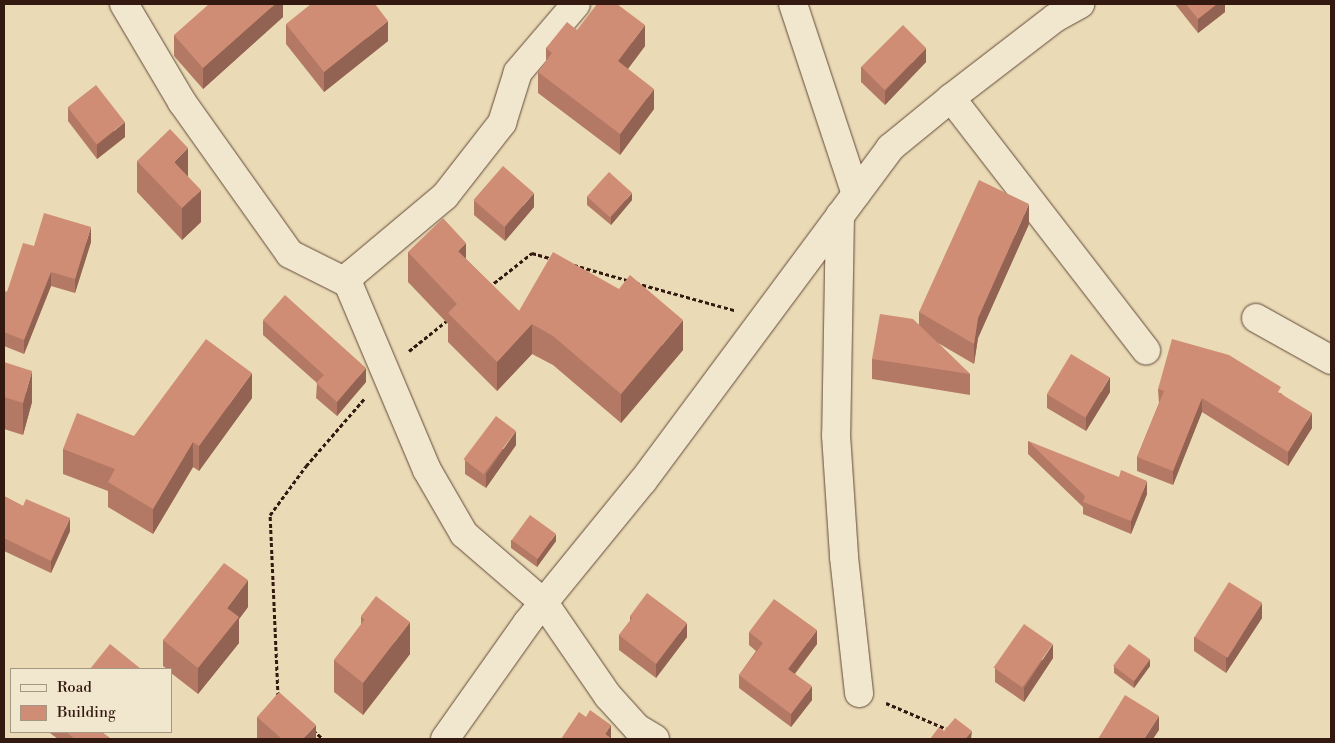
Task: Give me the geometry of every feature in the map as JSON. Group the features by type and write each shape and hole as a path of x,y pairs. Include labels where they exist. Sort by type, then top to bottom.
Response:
{"street":[{"path":"124,4 182,102 290,254 348,283 427,470 464,534 544,603 608,696 637,728 655,739"},
{"path":"348,283 352,274 445,196 502,123 518,72 576,4"},
{"path":"793,4 848,205 836,435 844,557 859,693"},
{"path":"445,739 544,603 643,480 766,319 890,148 951,98 1055,18 1080,4"},
{"path":"951,98 1146,350"},
{"path":"1256,318 1331,360"}],"path":[{"path":"485,290 532,253 560,261"},
{"path":"569,264 766,319"},
{"path":"285,704 278,697 270,515 306,466 346,424 385,370 454,315"},
{"path":"859,693 925,718 958,734"},
{"path":"311,728 323,739"}],"building":[{"path":"209,4 275,4 203,68 174,35"},
{"path":"311,4 375,4 388,21 324,72 286,24"},
{"path":"597,4 617,4 645,25 618,61 654,89 620,134 538,72 552,53 546,48 567,22 577,30"},
{"path":"1186,4 1217,4 1198,19"},
{"path":"903,25 926,48 885,90 861,67"},
{"path":"96,85 125,122 97,144 68,107"},
{"path":"170,129 188,148 174,162 201,190 182,208 137,161"},
{"path":"503,166 534,193 504,227 473,200"},
{"path":"609,172 632,193 610,217 587,197"},
{"path":"979,180 1029,204 978,318 974,344 919,312"},
{"path":"44,213 91,227 75,279 51,272 24,340 4,332 4,291 7,292 23,243 34,246"},
{"path":"443,218 466,243 458,251 519,311 553,252 619,289 630,275 683,320 621,394 553,336 532,324 497,362 448,313 457,304 408,252"},
{"path":"285,295 366,368 337,402 316,383 324,375 263,320"},
{"path":"880,314 913,319 970,374 872,359"},
{"path":"206,339 252,373 199,446 193,442 153,509 108,482 115,469 63,449 77,413 134,436"},
{"path":"1172,339 1229,355 1281,387 1278,392 1312,413 1288,452 1202,398 1173,471 1137,457 1164,391 1158,389"},
{"path":"1071,354 1110,377 1085,417 1047,394"},
{"path":"4,362 32,371 23,403 4,397"},
{"path":"496,416 516,431 483,474 464,459"},
{"path":"1028,441 1119,477 1121,470 1147,481 1131,521 1083,502 1085,496"},
{"path":"4,496 23,506 26,499 70,518 51,561 4,538"},
{"path":"530,515 556,534 538,559 512,540"},
{"path":"224,563 248,580 227,608 239,617 198,668 163,640"},
{"path":"1229,582 1262,603 1228,658 1195,637"},
{"path":"647,593 687,623 656,664 619,635"},
{"path":"376,596 410,622 363,683 334,660 365,619 361,616"},
{"path":"774,599 817,630 788,669 812,686 791,714 739,675 763,643 749,632"},
{"path":"1024,624 1053,644 1022,687 994,667"},
{"path":"110,644 140,668 91,668"},
{"path":"1129,644 1150,659 1134,681 1113,666"},
{"path":"279,692 316,725 303,739 282,739 257,717"},
{"path":"1125,695 1159,716 1144,739 1098,739"},
{"path":"590,710 611,725 605,734 612,739 561,739 579,712 586,717"},
{"path":"955,718 972,731 965,739 930,739 939,727 944,731"},
{"path":"67,733 103,733 111,739 75,739"}]}
